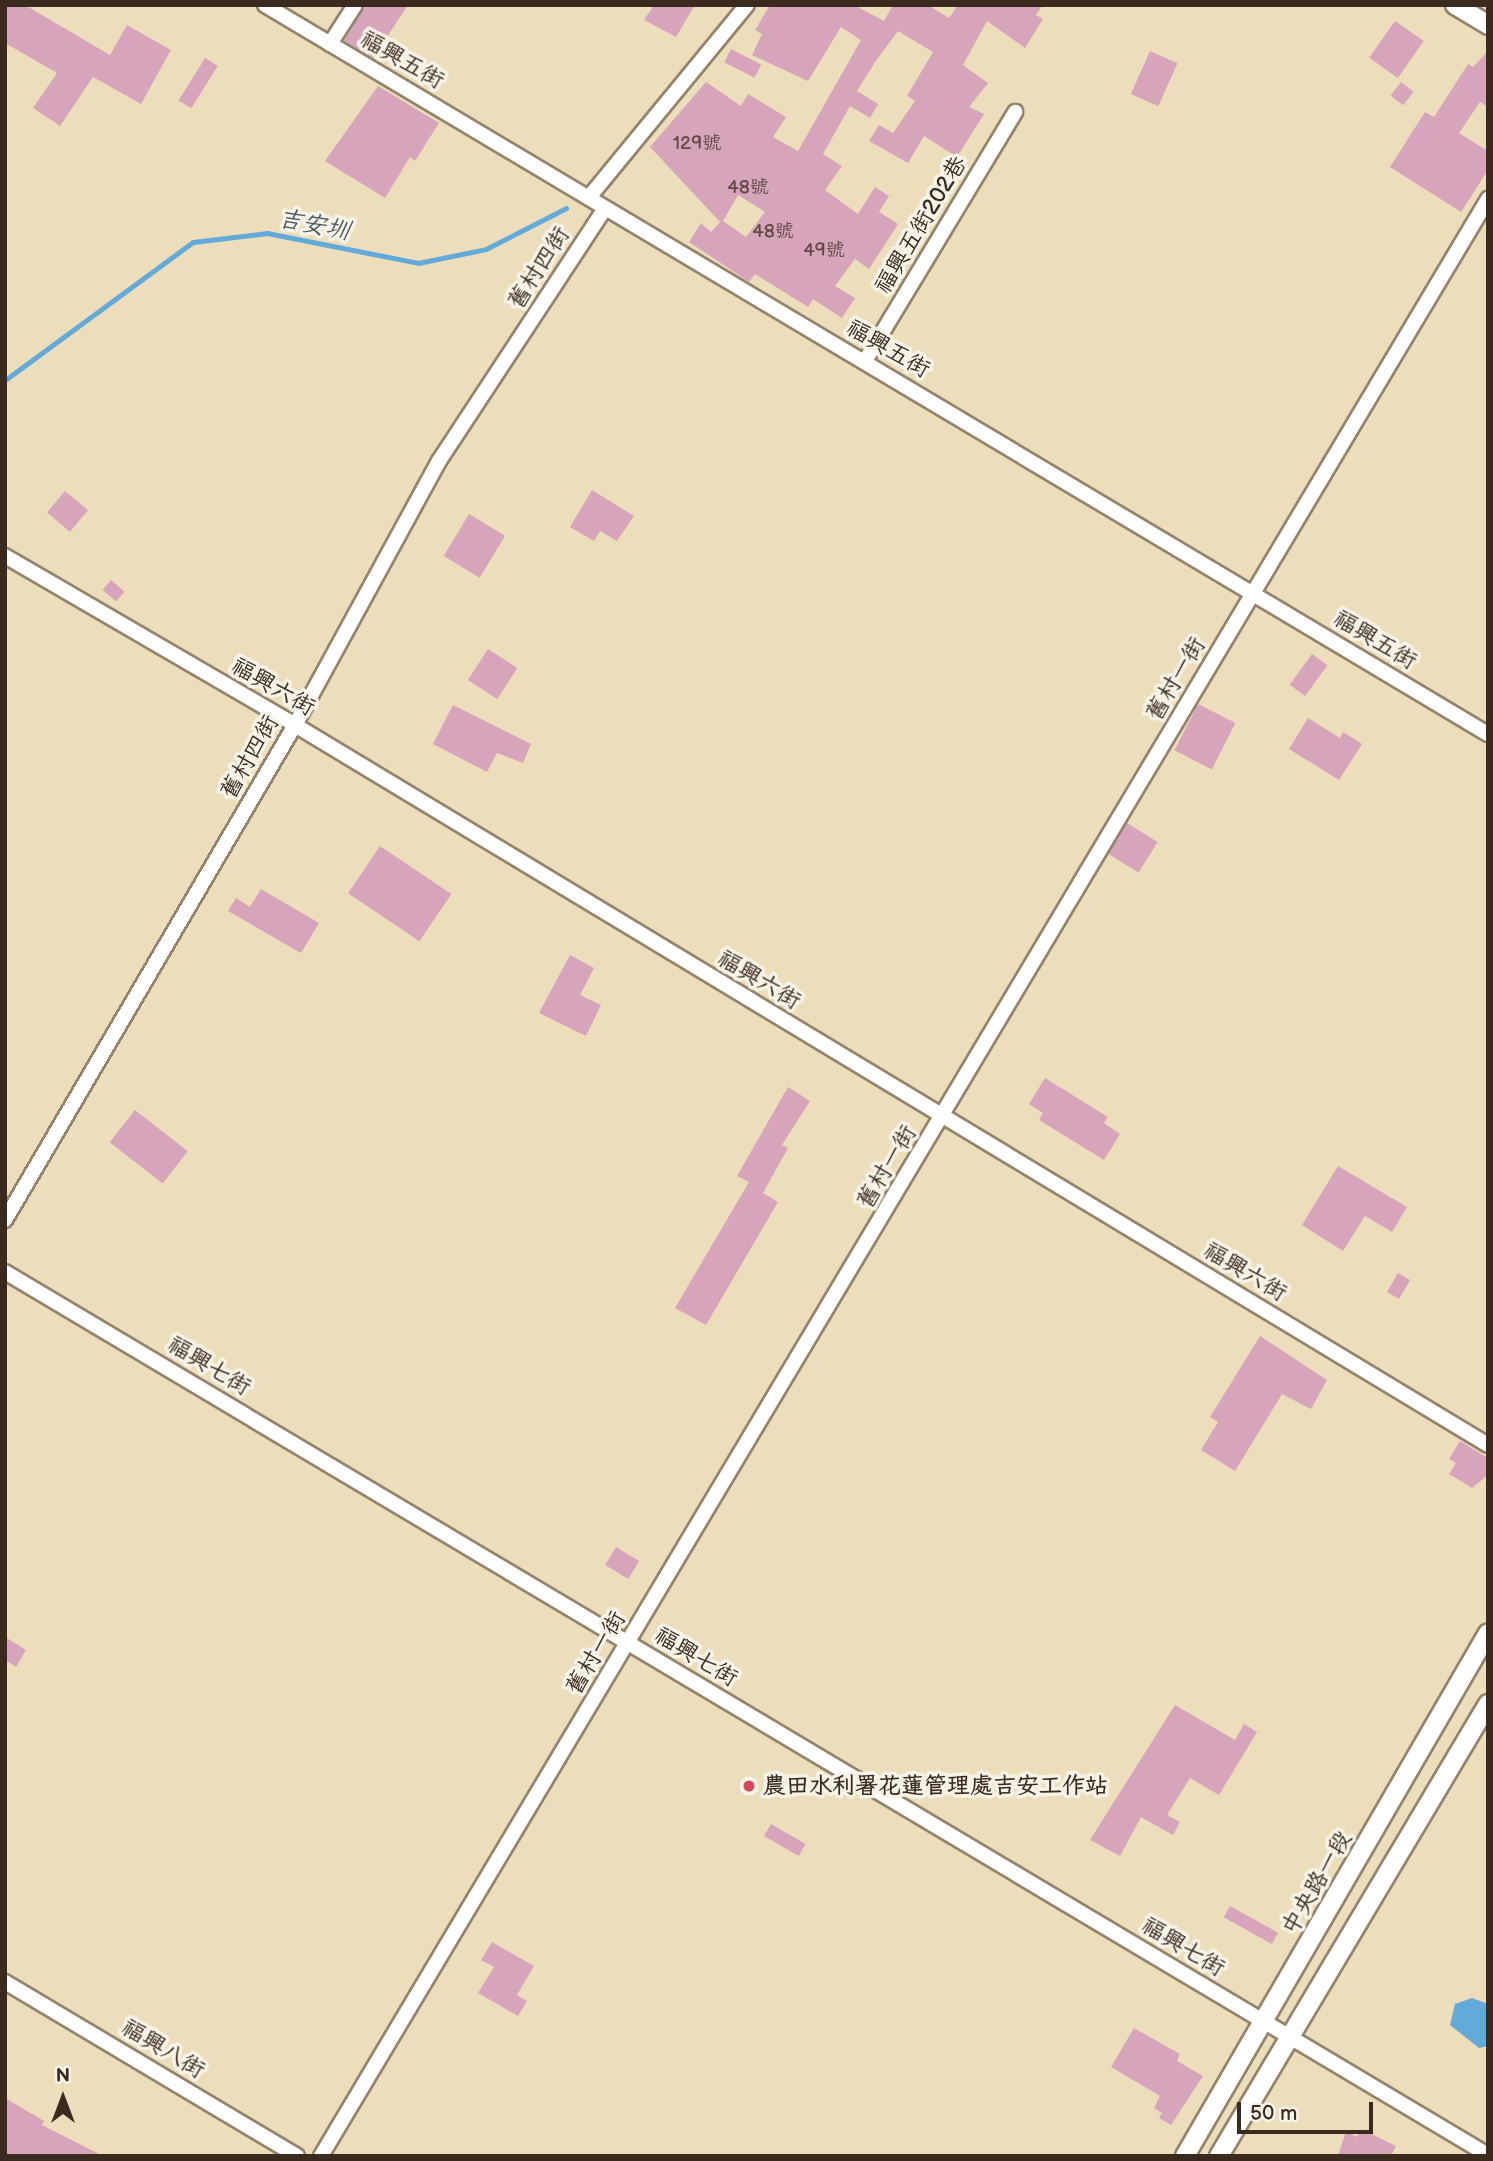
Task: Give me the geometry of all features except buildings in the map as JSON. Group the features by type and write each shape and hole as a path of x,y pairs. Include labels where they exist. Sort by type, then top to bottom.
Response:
{"street":[{"name":"福興五街","path":"265,5 590,196 603,211 865,361 1488,734"},
{"path":"330,44 355,5"},
{"path":"590,196 747,5"},
{"path":"1455,5 1488,25"},
{"name":"福興五街202巷","path":"865,361 1015,112"},
{"name":"舊村一街","path":"321,2156 943,1119 1488,199"},
{"name":"舊村四街","path":"5,1220 295,725 439,461 603,211"},
{"name":"福興六街","path":"5,556 295,725 943,1119 1488,1444"},
{"name":"福興七街","path":"5,1272 1488,2155"},
{"name":"中央路一段","path":"1185,2156 1265,2023 1488,1633"},
{"path":"1219,2156 1488,1704"},
{"name":"福興八街","path":"5,1982 297,2156"}],"water":[{"path":"1472,1998 1488,2004 1488,2046 1479,2048 1450,2025 1455,2004"}],"waterway":[{"name":"吉安圳","path":"5,380 193,242 267,233 418,263 486,249 566,208"}],"place":[{"name":"農田水利署花蓮管理處吉安工作站","path":"749,1786"}]}
